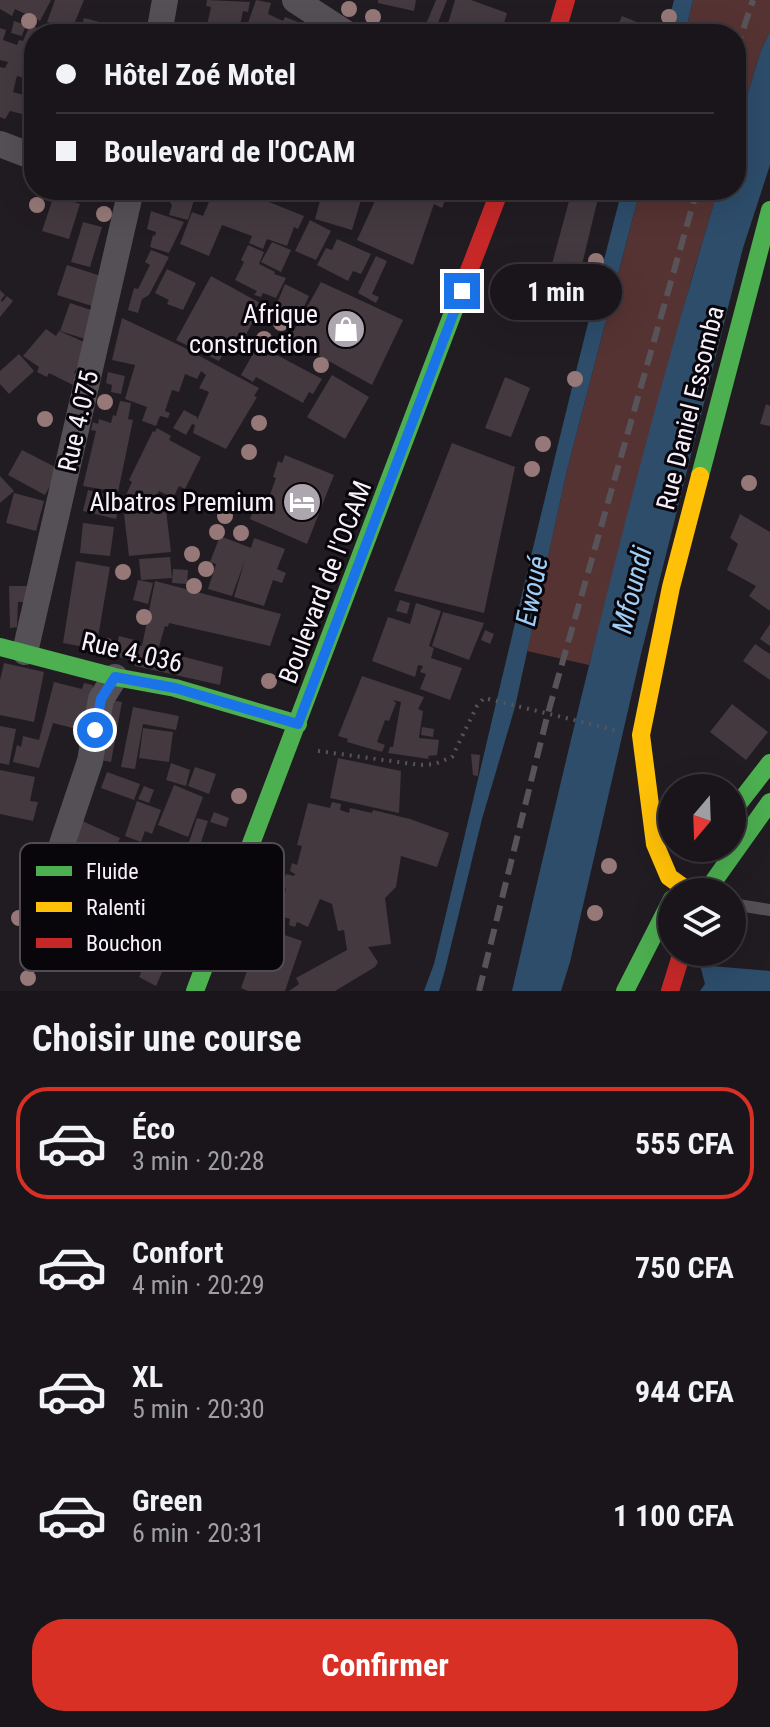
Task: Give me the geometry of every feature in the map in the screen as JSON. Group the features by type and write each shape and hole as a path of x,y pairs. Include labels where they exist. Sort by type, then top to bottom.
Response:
{"main road":[{"path":"559,24 566,0"},
{"name":"Boulevard de l'OCAM","path":"253,843 496,200"},
{"name":"Rue Daniel Essomba","path":"670,878 655,844 641,735 671,587 768,224"},
{"name":"Rue 4.036","path":"12,650 115,677 175,688 298,724"},
{"path":"746,794 770,763"},
{"path":"746,805 770,802"},
{"path":"716,878 770,802"},
{"path":"625,991 658,930"},
{"path":"670,991 678,966"},
{"name":"Boulevard de l'OCAM","path":"195,991 203,971"}],"street":[{"path":"161,24 165,0"},
{"path":"295,0 332,24"},
{"path":"0,144 24,153"},
{"name":"Rue 4.075","path":"12,650 125,200"},
{"path":"62,843 90,761 101,699 115,677"}],"lane":[{"path":"746,906 770,910"}],"path":[{"path":"290,748 420,765 435,764 452,757 484,698 621,731"}],"shaded area":[{"path":"693,0 770,0 770,32 761,50 746,99 746,24 687,24"},
{"path":"637,200 715,200 589,665 527,651 567,470"}],"water":[{"path":"674,0 693,0 687,24 668,24"},
{"name":"Mfoundi","path":"770,32 770,165 743,248 641,654 570,962 561,991 512,991 634,489 715,200 746,200 746,99 761,50"},
{"name":"Ewoué","path":"619,200 637,200 567,470 515,707 482,819 445,970 439,991 424,991 434,964 549,480"},
{"path":"700,966 770,971 770,991 700,991 705,984"}],"building":[{"path":"0,0 51,0 40,21 15,9 12,16 0,9"},
{"path":"55,0 84,0 74,24 47,22"},
{"path":"207,0 250,2 248,12 243,11 240,24 207,24 211,7 206,6"},
{"path":"256,0 271,3 268,14 283,21 285,17 298,22 297,24 248,23"},
{"path":"378,0 416,0 414,11 378,3"},
{"path":"436,0 447,0 438,23 440,24 426,24"},
{"path":"455,0 471,0 507,13 504,24 448,24"},
{"path":"622,16 637,22 636,24 618,24"},
{"path":"84,18 107,24 82,24"},
{"path":"14,21 24,24 22,36 11,33"},
{"path":"0,28 6,30 3,40 17,45 19,40 24,39 24,78 17,76 13,92 24,95 24,107 22,114 10,111 5,119 0,117 0,67 5,68 8,62 0,60"},
{"path":"52,200 80,204 69,239 42,231"},
{"path":"168,200 194,200 188,220 169,215 172,205"},
{"path":"210,200 264,200 304,216 298,229 294,227 287,246 267,239 263,249 249,243 252,236 222,225 209,256 180,244 192,212 203,216"},
{"path":"320,200 361,200 352,230 315,219"},
{"path":"375,200 445,200 442,208 434,204 413,265 357,240"},
{"path":"569,200 598,200 580,273 552,264"},
{"path":"151,211 184,222 169,253 150,247 156,232 147,229"},
{"path":"310,220 331,231 316,260 295,251"},
{"path":"83,222 102,227 90,267 71,262"},
{"path":"337,239 371,254 361,274 353,271 348,281 317,265 326,248 332,250"},
{"path":"272,242 291,250 281,272 261,262"},
{"path":"248,245 264,252 259,264 286,278 276,298 263,293 261,297 254,295 257,291 235,280"},
{"path":"151,250 169,257 149,295 142,299 138,313 128,310 134,288 138,289 150,265 145,262"},
{"path":"376,256 387,261 372,294 379,297 376,303 358,293"},
{"path":"67,265 104,277 95,307 57,295"},
{"path":"167,269 196,283 183,310 167,304 169,300 155,293"},
{"path":"211,276 262,304 258,311 264,314 261,320 254,319 238,351 228,346 219,361 176,340"},
{"name":"Afrique construction","path":"321,282 403,320 372,385 289,339"},
{"path":"285,284 309,296 299,318 275,308"},
{"path":"0,290 5,295 2,302 7,296 13,301 0,317"},
{"path":"70,303 100,313 91,341 60,331"},
{"path":"122,318 259,388 254,396 257,397 226,449 193,433 195,425 192,424 186,435 173,428 184,410 197,420 209,392 199,388 206,375 201,371 197,379 185,374 179,392 172,390 165,411 170,413 168,418 160,416 156,426 142,421 147,407 125,399 135,365 112,360"},
{"path":"46,329 56,336 59,331 89,344 80,368 77,367 74,373 79,375 75,386 49,373 47,377 37,372 39,367 23,356"},
{"path":"258,345 322,379 313,394 309,392 303,403 256,377 253,382 241,375"},
{"path":"19,354 34,371 9,394 0,384 0,371"},
{"path":"108,372 125,376 121,394 111,392 112,385 106,383"},
{"path":"332,375 369,397 345,439 307,417"},
{"path":"505,377 530,388 511,437 485,428"},
{"path":"120,401 131,403 128,419 133,420 118,492 83,486 96,431 91,430 93,422 98,424 99,419 111,423"},
{"path":"766,404 770,406 770,426 760,424"},
{"path":"157,428 171,436 169,440 201,457 185,489 179,486 173,498 159,491 153,503 145,499 142,503 126,495 132,482 129,480"},
{"path":"452,443 515,467 484,613 394,591"},
{"path":"22,450 59,469 45,495 8,475"},
{"path":"285,455 334,475 307,544 250,519 253,510 263,514 276,478 273,477 278,461 282,463"},
{"path":"0,476 14,491 0,503"},
{"path":"88,490 121,498 116,519 83,511"},
{"path":"14,493 44,501 36,531 6,523"},
{"path":"166,510 171,552 129,556 124,514"},
{"path":"740,514 770,532 770,611 749,596 756,586 727,570 738,544 730,538"},
{"path":"83,523 114,527 110,556 80,553"},
{"path":"220,536 251,548 254,538 285,549 277,569 286,573 282,583 273,580 264,606 234,597 245,560 232,596 208,589 216,564 210,562"},
{"path":"170,557 172,578 141,580 139,559"},
{"path":"76,561 110,567 96,649 63,643"},
{"path":"173,569 188,570 187,584 172,583"},
{"path":"138,580 153,583 148,604 133,600"},
{"path":"155,581 281,614 270,646 169,623 168,627 165,626 158,650 223,667 220,685 135,666 135,661 114,656 119,636 139,641 138,645 142,646"},
{"path":"9,586 27,586 27,602 18,602 17,627 10,628"},
{"path":"400,600 410,603 407,614 396,611"},
{"path":"416,603 441,611 429,646 434,648 431,658 462,668 450,700 420,689 426,674 420,672 423,666 418,665 415,677 372,661 388,617 410,624"},
{"path":"443,612 484,623 469,660 432,646"},
{"path":"770,624 770,646 760,639"},
{"path":"485,630 494,634 490,644 481,640"},
{"path":"755,644 770,654 770,680 743,661"},
{"path":"4,663 44,672 34,722 0,715 0,680"},
{"path":"362,676 424,697 418,709 423,711 419,738 439,740 437,755 428,756 429,759 388,753 393,747 401,702 393,700 396,703 389,721 385,720 377,742 385,745 382,752 347,742 348,739 338,736"},
{"path":"54,682 82,689 84,683 93,685 88,732 53,723 39,768 13,762 23,736 39,740"},
{"path":"105,699 122,702 111,762 94,759"},
{"path":"732,704 768,732 746,760 710,732"},
{"path":"133,707 179,716 176,730 143,724 135,769 121,767"},
{"path":"0,726 16,729 9,765 0,763"},
{"path":"422,727 434,729 433,737 421,735"},
{"path":"143,728 173,732 169,762 139,758"},
{"path":"471,754 480,755 478,776 473,775"},
{"path":"338,758 401,771 399,813 330,798"},
{"path":"171,763 190,770 186,786 166,780"},
{"path":"195,767 216,774 209,794 188,786"},
{"path":"0,770 35,777 30,801 38,802 33,821 0,814"},
{"path":"107,772 140,784 134,800 101,788"},
{"path":"174,785 203,797 188,837 158,825"},
{"path":"144,786 154,790 149,803 138,799"},
{"path":"137,801 161,810 152,834 145,831 141,842 125,836"},
{"path":"332,802 341,804 340,810 349,813 350,808 372,813 373,810 449,833 437,867 401,856 396,887 385,898 391,944 368,947 378,962 375,967 335,991 289,991 299,984 296,978 347,950 344,930 338,931 332,904 320,899 308,927 297,922 295,927 289,925 290,919 284,917 284,880 286,874 295,874 290,871 292,863 297,865 302,846 297,845 308,803 330,808"},
{"path":"214,812 229,818 226,827 210,822"},
{"path":"197,818 208,821 201,843 189,842"},
{"path":"80,820 120,838 118,843 71,843"},
{"path":"284,935 302,941 285,991 248,991 241,988 247,971 284,971"},
{"path":"142,971 163,971 156,986 139,977"}],"railway":[{"path":"745,24 753,0"},
{"path":"479,991 548,713 694,200"}],"traffic: fast":[{"path":"700,476 770,210"},
{"path":"251,843 457,302"},
{"path":"0,647 115,677 175,688 298,724"},
{"path":"746,794 770,763"},
{"path":"716,878 770,802"},
{"path":"625,991 658,926"},
{"path":"195,991 203,971"}],"traffic: slow":[{"path":"670,878 655,844 641,735 671,587 700,476"}],"traffic: jam":[{"path":"559,24 566,0"},
{"path":"457,302 496,200"},
{"path":"670,991 678,966"}],"place":[{"name":"Afrique construction","path":"346,329"},
{"name":"Albatros Premium","path":"302,502"}],"route":[{"path":"95,730 101,699 115,677 175,688 298,724 462,291"}]}
